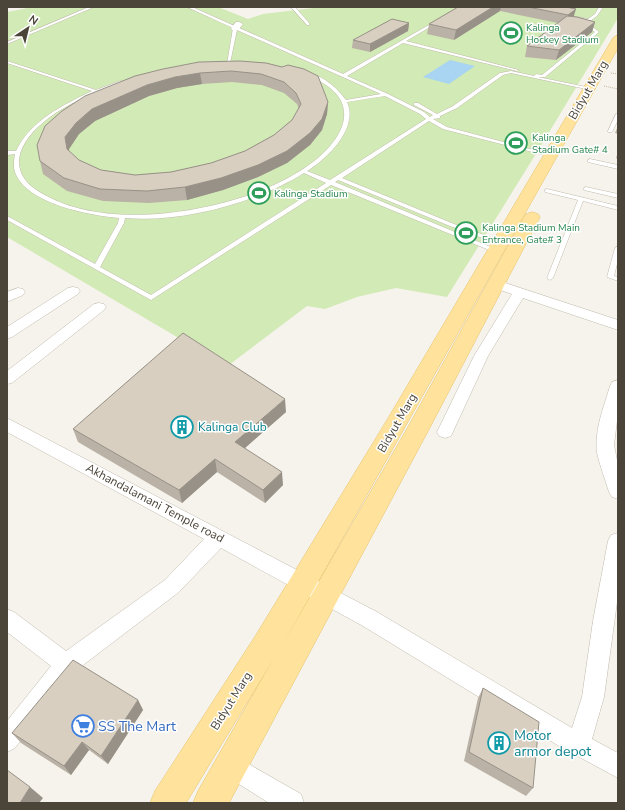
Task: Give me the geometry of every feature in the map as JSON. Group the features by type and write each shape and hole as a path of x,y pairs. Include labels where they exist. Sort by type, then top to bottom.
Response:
{"main road":[{"name":"Bidyut Marg","path":"210,803 412,440 610,78 618,38"},
{"name":"Bidyut Marg","path":"166,803 266,645 399,420 498,247 546,150 610,78"}],"street":[{"path":"496,284 618,325"},
{"path":"7,334 73,291"},
{"path":"445,432 481,356 520,292"},
{"path":"7,379 99,307"},
{"path":"618,386 609,421 606,440 606,454 618,492"},
{"name":"Akhandalamani Temple road","path":"7,424 370,619 579,745 618,766"},
{"path":"7,740 66,664 172,586 218,538"},
{"path":"579,745 593,697 603,621 618,541"},
{"path":"7,619 66,664"},
{"path":"231,766 292,803"}],"lane":[{"path":"7,43 92,7"},
{"path":"189,7 350,73 436,115 443,121 462,128 546,150"},
{"path":"202,7 237,26 386,95 422,113 429,119 445,128 546,150"},
{"path":"293,7 308,24"},
{"path":"456,9 466,7"},
{"path":"575,17 589,20 596,15 601,7"},
{"path":"343,76 405,42 442,19"},
{"path":"405,42 543,76 597,32 593,29 577,25"},
{"path":"228,63 237,26"},
{"path":"7,62 96,91"},
{"path":"221,63 234,63"},
{"path":"7,218 151,298 429,119 454,107 502,74 510,72 610,78"},
{"path":"126,80 96,91 67,105 41,122 26,136 18,152 16,166 24,183 41,196 63,206 89,213 122,217 175,214 218,206 254,195 303,171 332,147 343,130 349,114 345,101 329,85 314,77 301,73"},
{"path":"345,101 386,95"},
{"path":"610,131 618,115"},
{"path":"7,153 18,152"},
{"path":"590,161 618,167"},
{"path":"303,171 498,247"},
{"path":"338,178 452,225 498,247"},
{"path":"586,189 618,196"},
{"path":"547,191 618,208"},
{"path":"550,278 581,199"},
{"path":"96,268 121,223 122,217"},
{"path":"618,248 610,277 618,279"}],"green space":[{"name":"Kalinga Stadium","path":"33,7 218,7 248,19 263,14 322,7 618,7 618,18 447,297 396,288 357,297 325,309 307,306 229,365 194,347 7,237 7,12"}],"water":[{"path":"450,60 475,66 449,84 423,77"}],"building":[{"path":"458,7 493,7 456,30 429,24"},
{"path":"528,7 566,7 576,9 568,15"},
{"path":"567,16 595,22 559,50 527,46"},
{"path":"392,19 409,23 370,44 353,40"},
{"path":"240,61 266,63 282,67 288,65 304,69 318,76 328,102 322,119 310,133 287,151 258,165 221,178 185,187 147,191 100,189 64,178 40,161 37,145 45,126 62,111 85,96 135,76 199,62","holes":["231,71 261,74 284,82 296,93 301,104 292,120 274,135 245,151 211,163 171,172 135,175 101,170 79,160 67,149 65,137 76,123 92,109 147,85 175,77 200,73"]},
{"name":"Kalinga Club","path":"183,333 285,399 235,442 282,472 263,490 215,459 179,490 73,429"},
{"name":"SS The Mart","path":"73,660 138,700 101,756 82,742 64,766 12,733"},
{"name":"Motor armor depot","path":"483,688 539,722 533,788 469,752"},
{"path":"7,770 30,787 20,803 7,803"}],"place":[{"name":"Kalinga Hockey Stadium","path":"511,33"},
{"name":"Kalinga Stadium Gate# 4","path":"516,143"},
{"name":"Kalinga Stadium","path":"259,193"},
{"name":"Kalinga Stadium Main Entrance, Gate# 3","path":"466,233"},
{"name":"Kalinga Club","path":"182,427"},
{"name":"SS The Mart","path":"83,726"},
{"name":"Motor armor depot","path":"499,743"}]}
